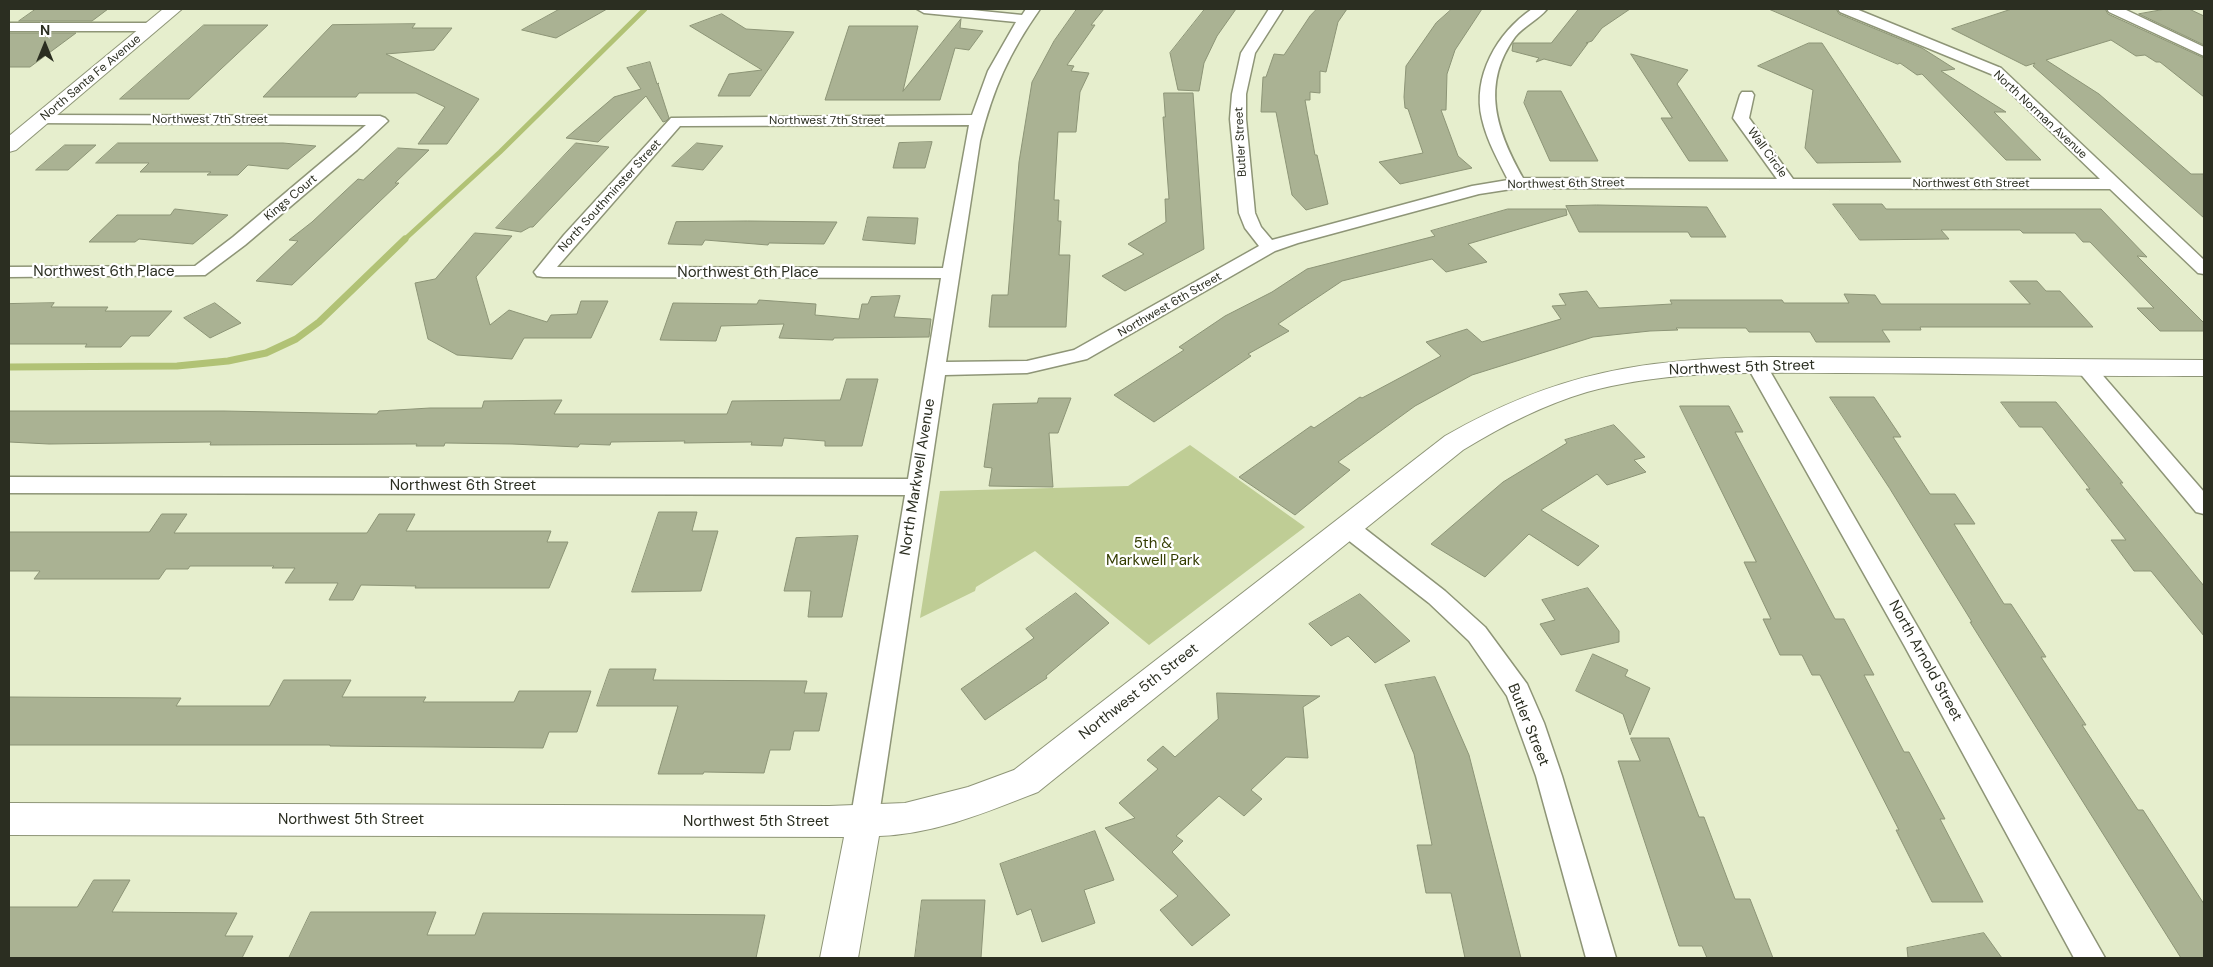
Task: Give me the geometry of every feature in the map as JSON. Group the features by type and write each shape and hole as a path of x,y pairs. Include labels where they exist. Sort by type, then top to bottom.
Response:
{"street":[{"name":"North Santa Fe Avenue","path":"9,146 173,9"},
{"path":"924,9 1029,14"},
{"name":"Butler Street","path":"1269,247 1253,228 1247,213 1238,119 1239,94 1248,53 1264,25 1276,9"},
{"path":"1518,183 1494,134 1488,112 1487,90 1491,66 1498,50 1511,32 1540,9"},
{"name":"North Norman Avenue","path":"1845,9 1996,71 2204,269"},
{"path":"2114,9 2204,52"},
{"name":"North Markwell Avenue","path":"839,958 864,822 972,141 988,86 1029,14"},
{"path":"9,27 151,27"},
{"name":"Wall Circle","path":"1746,95 1741,118 1789,184"},
{"name":"Northwest 7th Street","path":"40,120 380,121"},
{"name":"Northwest 7th Street","path":"676,121 977,120"},
{"name":"Kings Court","path":"200,271 352,148 380,121"},
{"name":"North Southminster Street","path":"544,272 570,239 676,121"},
{"name":"Northwest 6th Street","path":"936,369 1027,367 1080,355 1269,247 1292,239 1478,189 1518,183 2114,184"},
{"name":"Northwest 6th Place","path":"9,272 200,271"},
{"name":"Northwest 6th Place","path":"544,272 952,273"},
{"name":"North Arnold Street","path":"1757,366 1917,647 2090,958"},
{"name":"Northwest 5th Street","path":"9,819 864,822 906,819 968,803 1026,781 1454,443 1487,423 1523,406 1589,384 1638,373 1697,367 2204,368"},
{"path":"2084,367 2204,506"},
{"name":"Northwest 6th Street","path":"9,485 917,487"},
{"name":"Butler Street","path":"1347,527 1437,597 1477,634 1518,691 1549,776 1601,958"}],"green space":[{"name":"5th & Markwell Park","path":"1190,445 1305,527 1149,645 1035,551 976,587 975,591 920,618 940,491 1128,486"}],"building":[{"path":"36,9 108,9 92,21 19,21"},
{"path":"560,9 607,9 556,38 522,30"},
{"path":"1077,9 1104,9 1091,25 1095,25 1067,65 1074,66 1071,71 1089,73 1080,92 1076,132 1058,132 1054,200 1059,200 1058,221 1061,221 1059,255 1070,255 1066,327 989,327 992,295 1008,295 1019,162 1032,82 1054,41"},
{"path":"1205,9 1236,9 1217,36 1204,63 1199,91 1178,90 1170,53"},
{"path":"1317,9 1347,9 1338,22 1326,72 1320,71 1320,93 1310,92 1310,100 1305,100 1315,155 1317,155 1328,204 1306,210 1292,195 1276,112 1261,112 1263,77 1266,77 1274,54 1284,55 1310,16"},
{"path":"1452,9 1482,9 1455,50 1447,74 1446,110 1441,110 1458,156 1472,168 1400,184 1379,162 1423,153 1408,109 1405,108 1406,66 1436,23"},
{"path":"1579,9 1630,9 1602,28 1592,41 1586,43 1588,43 1571,66 1544,59 1536,62 1539,58 1512,51 1513,43 1551,43"},
{"path":"1769,9 1836,9 1839,14 1922,48 1955,69 1941,71 2006,112 1994,112 2041,160 2006,160 1922,74 1917,75 1900,63 1898,64"},
{"path":"2012,9 2105,9 2108,14 2204,58 2204,97 2160,62 2156,62 2145,55 2136,56 2111,40 2046,60 2099,94 2191,174 2204,174 2204,218 2033,66 2035,63 2026,66 1952,29"},
{"path":"2166,9 2189,9 2204,16 2204,45 2139,14"},
{"path":"722,14 746,29 794,32 750,96 718,96 729,74 762,70 690,26"},
{"path":"961,19 960,28 983,31 969,50 955,48 940,100 825,100 849,26 918,26 903,91"},
{"path":"415,24 412,28 452,28 434,50 386,54 479,99 447,144 418,144 445,107 416,93 359,93 356,97 263,97 332,25"},
{"path":"204,25 268,25 189,99 120,99"},
{"path":"9,33 76,33 30,67 9,67"},
{"path":"1809,43 1822,43 1901,162 1817,163 1805,148 1813,90 1758,66"},
{"path":"1631,54 1688,70 1677,84 1728,161 1689,161 1661,118 1672,118"},
{"path":"650,62 657,84 659,83 669,118 666,121 663,122 646,96 598,142 566,138 614,97 641,89 627,68"},
{"path":"1528,91 1561,91 1598,161 1550,161 1524,103"},
{"path":"1164,93 1193,93 1204,249 1125,291 1102,276 1144,254 1128,244 1166,222 1165,199 1169,199 1163,117 1165,117"},
{"path":"932,142 925,168 893,168 899,143"},
{"path":"118,143 283,143 316,146 288,169 248,165 238,175 207,175 211,172 140,172 149,163 96,163"},
{"path":"576,143 609,147 533,227 521,232 496,228"},
{"path":"697,143 723,146 703,170 672,166"},
{"path":"65,145 96,145 68,170 36,170"},
{"path":"398,148 429,150 395,183 399,183 292,285 256,281 298,241 289,240 312,222 358,179 363,180"},
{"path":"1833,204 1882,204 1886,209 2101,209 2147,257 2137,256 2204,323 2204,331 2160,331 2137,308 2154,308 2090,242 2083,242 2075,233 2023,233 2020,230 1941,230 1949,239 1860,240"},
{"path":"1566,206 1707,207 1726,237 1691,237 1688,232 1579,232"},
{"path":"175,209 228,215 193,244 139,239 135,242 89,242 117,215 170,215"},
{"path":"1508,209 1566,209 1567,215 1468,244 1487,262 1446,272 1432,259 1342,281 1278,324 1289,331 1248,354 1251,356 1154,422 1114,395 1184,350 1179,347 1225,316 1272,292 1307,269 1435,236 1431,231"},
{"path":"868,217 918,218 915,244 863,240"},
{"path":"676,222 837,222 824,244 769,243 768,245 705,240 702,245 668,244"},
{"path":"475,233 512,236 476,277 490,325 509,310 547,322 551,315 577,314 581,301 608,301 591,338 524,338 512,359 457,355 428,339 415,283 435,279"},
{"path":"2010,281 2037,281 2046,291 2060,291 2093,327 1920,327 1921,330 1882,330 1890,342 1816,342 1810,332 1749,332 1746,328 1676,328 1678,330 1593,337 1472,375 1415,406 1338,462 1350,470 1295,515 1239,477 1311,426 1314,428 1360,397 1362,398 1441,356 1426,342 1467,329 1482,342 1561,319 1552,306 1566,305 1559,294 1587,291 1599,308 1672,304 1670,300 1782,300 1784,303 1849,303 1844,294 1875,295 1881,304 2030,304"},
{"path":"900,296 894,317 931,319 929,337 834,338 833,340 779,338 784,324 721,326 716,341 660,340 673,303 757,304 759,300 816,304 815,315 859,319 862,304 868,304 871,297"},
{"path":"54,303 51,307 108,307 105,311 172,311 149,336 131,336 121,347 85,347 87,344 9,344 9,304"},
{"path":"215,303 241,323 210,338 184,318"},
{"path":"847,379 878,379 862,446 825,446 825,441 784,438 782,446 751,445 752,442 684,443 685,441 611,442 610,445 580,444 578,447 445,443 444,446 416,446 417,444 210,445 211,442 49,444 9,442 9,411 224,411 377,414 379,411 430,408 482,408 484,401 562,400 554,414 727,414 732,401 840,400"},
{"path":"1830,397 1874,397 1901,437 1893,437 1930,494 1955,494 1975,524 1954,524 2004,604 2011,604 2046,657 2041,657 2086,725 2082,725 2138,810 2143,810 2204,904 2204,958 2181,958 1970,622 1972,622 1890,489"},
{"path":"1039,398 1071,398 1058,433 1049,433 1053,487 989,486 992,468 984,467 993,404 1037,403"},
{"path":"2001,402 2056,402 2204,586 2204,636 2151,571 2134,571 2111,540 2126,540 2086,489 2090,489 2042,427 2020,427"},
{"path":"1680,406 1729,406 1743,432 1735,432 1835,619 1844,619 1874,675 1864,675 1904,752 1909,752 1945,819 1940,819 1983,902 1932,902 1896,830 1899,830 1820,675 1812,675 1802,655 1780,655 1763,619 1771,619 1744,562 1756,562"},
{"path":"1614,425 1645,457 1634,460 1646,472 1607,485 1597,474 1541,510 1599,546 1578,566 1529,534 1485,577 1431,544 1503,482 1567,443 1565,440"},
{"path":"659,512 697,512 692,531 718,531 701,591 632,592"},
{"path":"162,514 187,514 174,533 367,533 379,514 415,514 406,531 551,531 547,542 568,542 549,588 415,588 416,586 361,585 353,600 329,600 338,583 285,583 295,568 272,568 274,566 190,566 188,569 166,569 159,579 34,579 40,571 9,571 9,532 149,532"},
{"path":"858,536 842,617 808,617 811,591 784,591 796,538"},
{"path":"1588,588 1619,631 1619,642 1561,655 1540,624 1555,620 1542,600"},
{"path":"1076,593 1109,623 1046,676 1047,678 985,720 961,689 1034,638 1026,629"},
{"path":"1360,594 1410,641 1375,663 1348,636 1331,646 1309,624"},
{"path":"1593,654 1628,670 1625,676 1650,688 1630,735 1623,714 1576,691"},
{"path":"610,669 656,669 653,680 807,681 804,693 827,693 819,731 794,731 790,750 770,750 764,773 704,772 703,774 658,774 678,706 597,706"},
{"path":"1435,677 1469,755 1521,958 1465,958 1451,893 1426,893 1417,845 1432,845 1414,754 1385,685"},
{"path":"284,680 351,680 342,697 426,697 423,702 514,702 519,691 591,691 577,732 549,732 543,748 330,745 9,745 9,697 181,698 176,706 269,706"},
{"path":"1217,693 1320,696 1303,707 1308,758 1286,757 1251,790 1262,799 1244,816 1219,796 1176,836 1183,841 1172,852 1230,915 1192,946 1160,910 1178,896 1105,828 1135,818 1119,803 1158,769 1147,760 1163,746 1175,757 1218,719"},
{"path":"1631,738 1669,738 1699,817 1704,817 1735,899 1750,899 1773,958 1707,958 1702,946 1679,946 1618,761 1640,761"},
{"path":"1095,831 1114,880 1084,890 1095,923 1042,942 1031,909 1017,915 1000,864"},
{"path":"94,880 130,880 112,912 237,913 225,936 253,936 242,958 9,958 9,907 77,907"},
{"path":"922,900 985,900 981,958 915,958"},
{"path":"311,912 436,912 427,935 475,935 483,913 765,915 756,958 289,958"},
{"path":"1984,933 2002,958 1908,958 1907,948"}],"waterway":[{"path":"404,240 500,152 645,9"},
{"path":"9,367 177,366 228,361 266,353 296,339 319,322 405,239"}]}
